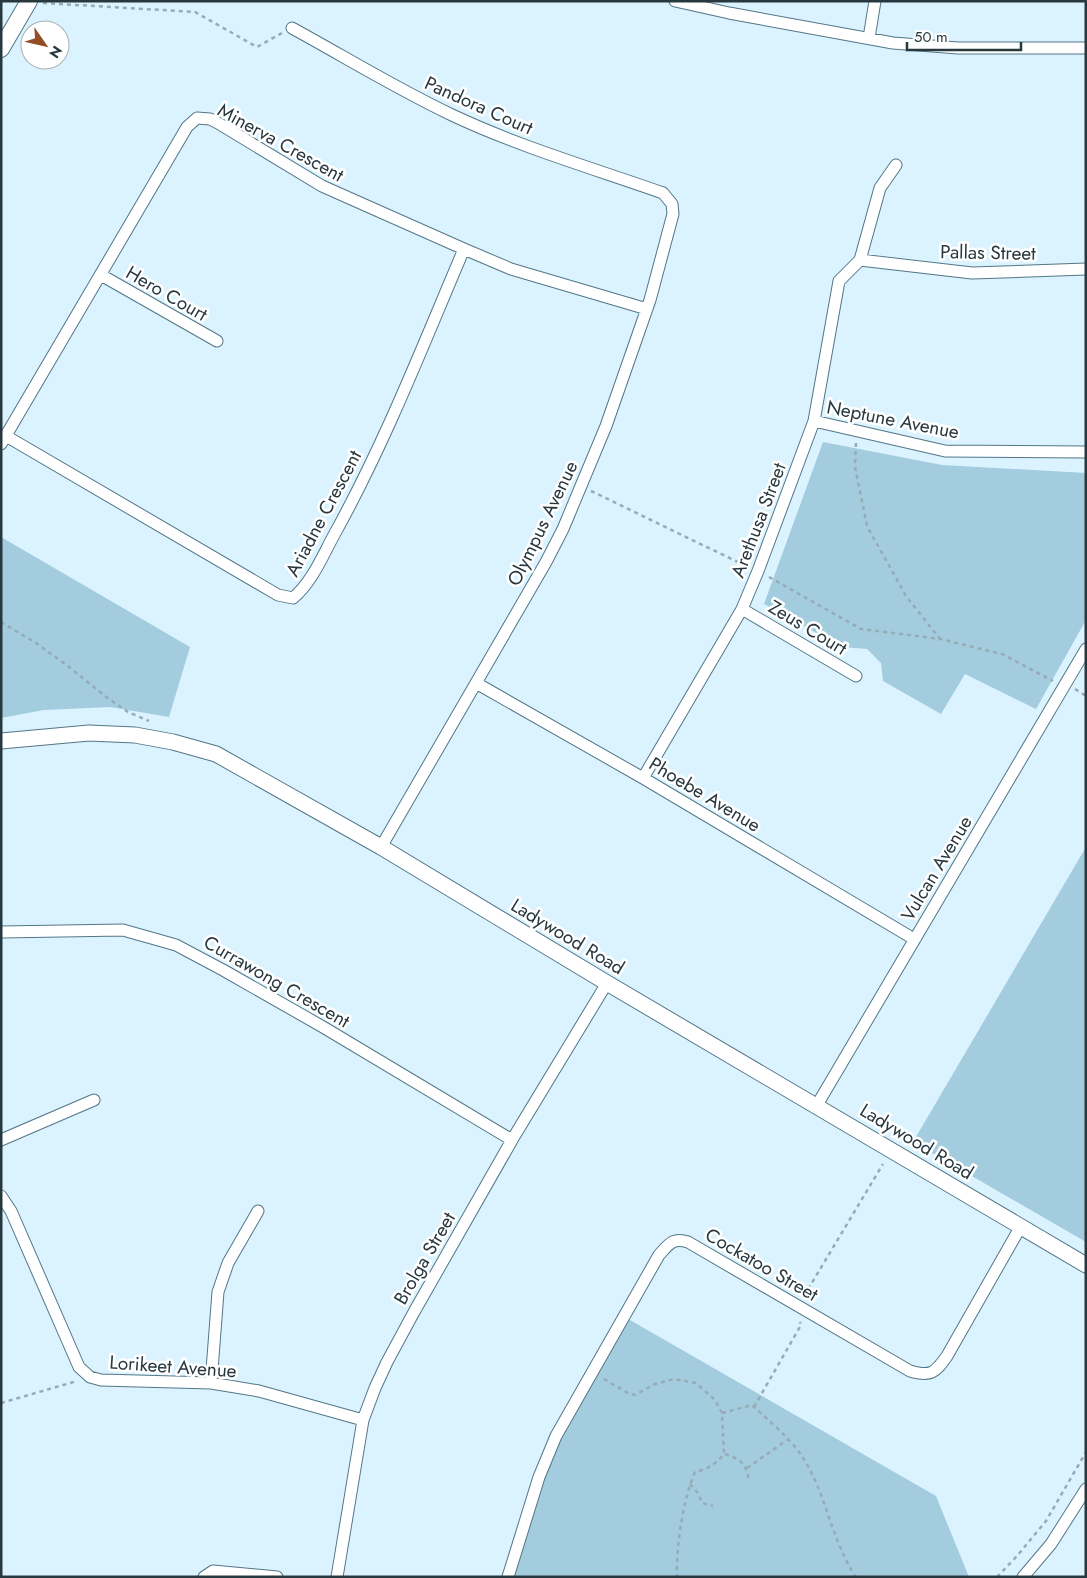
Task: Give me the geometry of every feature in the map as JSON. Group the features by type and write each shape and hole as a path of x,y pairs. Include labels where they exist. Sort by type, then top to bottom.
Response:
{"main road":[{"path":"1,49 29,2"}],"street":[{"path":"674,1 728,13 893,43 958,48 1086,48"},
{"path":"869,38 875,1"},
{"name":"Pandora Court","path":"292,28 452,115 498,135 662,192"},
{"name":"Minerva Crescent","path":"4,440 187,127 197,118 210,119 218,123 322,186 464,249 511,268 647,309"},
{"path":"860,260 880,188 896,166"},
{"name":"Olympus Avenue","path":"381,847 546,562 581,486 606,426 647,309 673,214 672,204 662,192"},
{"name":"Ariadne Crescent","path":"4,440 278,595 293,598 304,589 344,517 381,443 464,249"},
{"name":"Pallas Street","path":"860,260 972,273 1086,269"},
{"name":"Arethusa Street","path":"643,778 742,609 758,571 814,421 839,281 860,260"},
{"name":"Hero Court","path":"101,275 217,341"},
{"name":"Neptune Avenue","path":"814,421 944,451 1086,452"},
{"name":"Zeus Court","path":"742,609 856,676"},
{"name":"Vulcan Avenue","path":"817,1106 1086,649"},
{"name":"Phoebe Avenue","path":"476,683 643,778 914,939"},
{"name":"Ladywood Road","path":"1,741 89,733 135,735 173,742 216,754 381,847 1086,1265"},
{"name":"Currawong Crescent","path":"1,932 123,930 176,945 324,1027 512,1140"},
{"name":"Brolga Street","path":"337,1577 363,1420 374,1388 512,1140 607,982"},
{"path":"1,1140 94,1100"},
{"name":"Lorikeet Avenue","path":"1,1196 11,1211 78,1367 90,1377 100,1380 211,1383 259,1391 363,1420"},
{"path":"211,1383 218,1292 228,1263 258,1212"},
{"name":"Cockatoo Street","path":"508,1577 539,1477 556,1436 659,1255 670,1242 680,1239 688,1242 910,1371 931,1374 939,1368 947,1356 1021,1226"},
{"path":"1023,1577 1051,1544 1086,1489"},
{"path":"204,1577 213,1571 277,1577"}],"path":[{"path":"29,2 195,12 257,47 292,28"},
{"path":"857,432 855,467 867,526 906,596 940,639"},
{"path":"581,486 758,571 861,629 940,639 1002,654 1064,686"},
{"path":"1,622 36,643 128,712 145,718 153,724"},
{"path":"754,1407 800,1325 798,1306 892,1150"},
{"path":"592,1371 628,1393 635,1395 655,1384 674,1379 696,1383 715,1400 722,1413 724,1454 717,1463 707,1470 695,1472 690,1484 676,1555 677,1577"},
{"path":"1,1403 90,1377"},
{"path":"722,1413 752,1405 788,1440 804,1460 822,1495 846,1562 856,1577"},
{"path":"747,1468 788,1440"},
{"path":"997,1577 1046,1521 1086,1452"},
{"path":"724,1454 738,1458 747,1468 749,1482"},
{"path":"690,1484 698,1493 702,1503 713,1506"}],"shaded area":[{"path":"823,442 942,465 1086,473 1086,620 1036,709 965,674 941,714 883,681 881,663 867,649 842,647 764,604"},
{"path":"1,537 190,647 169,717 110,707 44,710 1,718"},
{"path":"1086,847 1086,1242 913,1142"},
{"path":"623,1316 936,1496 969,1577 508,1577 539,1477"}]}
